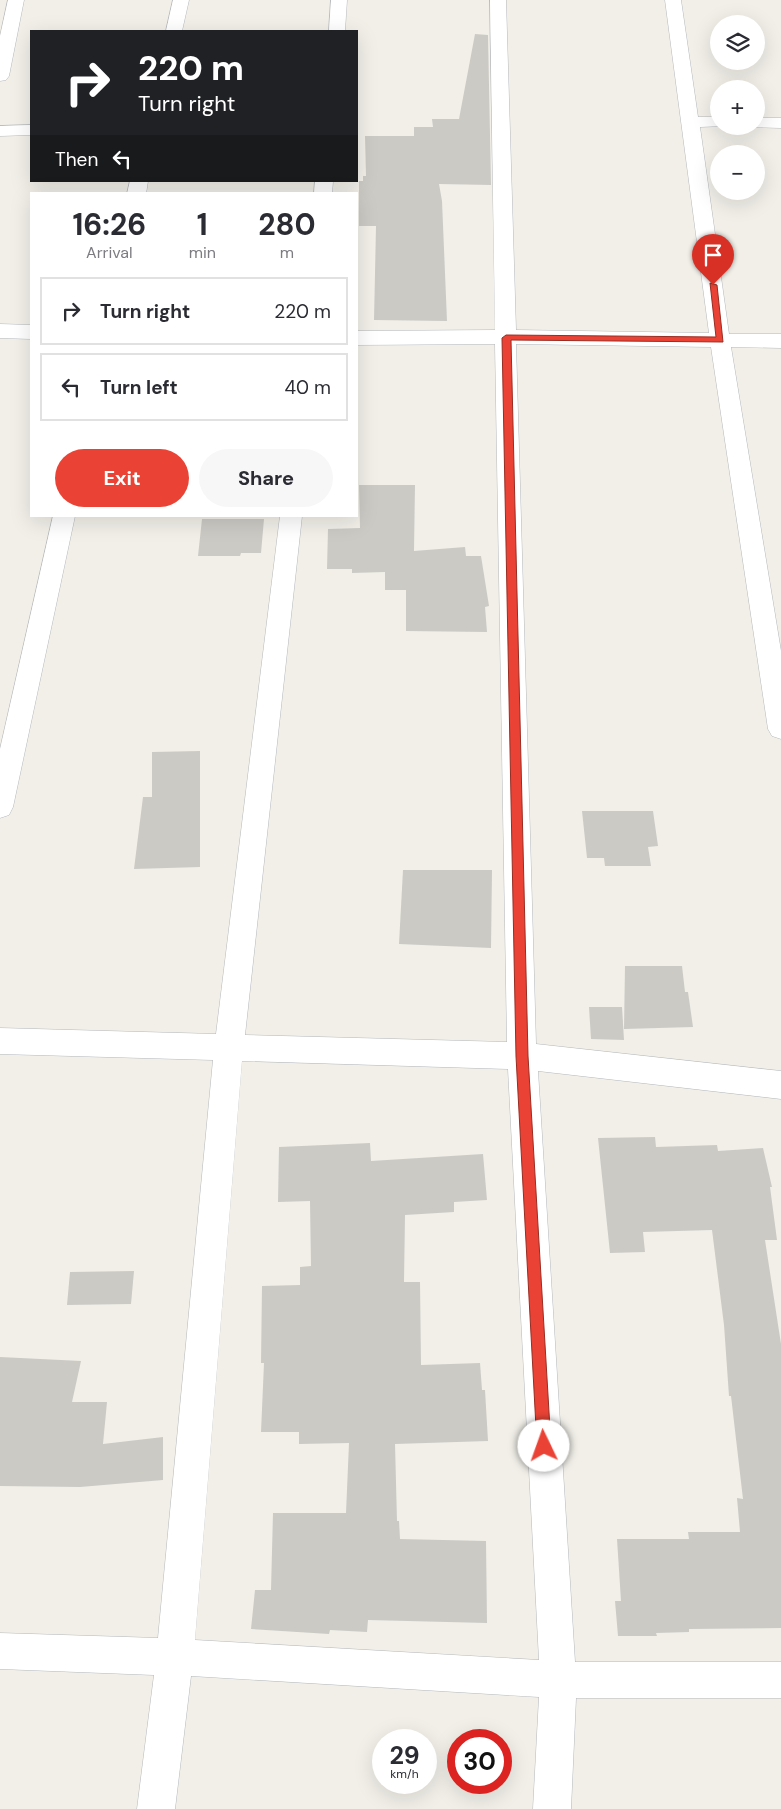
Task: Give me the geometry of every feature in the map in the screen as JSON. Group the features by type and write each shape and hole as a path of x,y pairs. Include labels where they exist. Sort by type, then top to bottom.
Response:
{"street":[{"path":"0,76 16,0"},
{"path":"174,30 181,0"},
{"path":"337,30 339,0"},
{"path":"498,0 522,1056 558,1680 552,1809"},
{"path":"673,0 720,340 781,729"},
{"path":"691,122 710,122"},
{"path":"765,123 781,123"},
{"path":"0,131 30,130"},
{"path":"0,331 30,332"},
{"path":"358,338 781,341"},
{"path":"0,807 64,517"},
{"path":"156,1809 175,1657 229,1047 291,517"},
{"path":"0,1041 522,1056 781,1085"},
{"path":"0,1650 175,1657 558,1680 781,1680"}],"building":[{"path":"475,34 488,35 491,185 439,184 442,201 447,321 374,320 376,226 359,226 359,181 363,181 363,176 366,176 365,136 414,136 414,127 433,127 432,119 459,119"},
{"path":"359,485 415,485 414,551 465,547 466,556 481,556 489,606 485,607 487,632 406,631 406,590 385,590 385,572 352,573 352,569 327,569 328,529 360,528"},
{"path":"202,519 264,519 261,553 241,553 240,556 198,556"},
{"path":"200,751 200,867 134,869 143,797 152,797 152,752"},
{"path":"582,811 653,811 658,846 648,847 651,866 605,866 604,858 587,858"},
{"path":"403,870 492,870 491,948 399,944"},
{"path":"625,966 682,966 685,992 688,992 693,1027 624,1029"},
{"path":"589,1007 622,1007 624,1040 591,1039"},
{"path":"655,1137 656,1147 717,1145 718,1151 763,1148 772,1187 770,1187 777,1240 765,1240 781,1344 781,1628 689,1629 689,1632 656,1633 657,1636 618,1636 615,1601 621,1601 617,1539 689,1539 688,1532 740,1532 737,1498 743,1499 731,1396 729,1396 724,1325 712,1230 643,1232 645,1252 610,1253 598,1138"},
{"path":"370,1143 371,1161 483,1154 487,1200 454,1202 454,1212 405,1215 404,1282 420,1282 421,1365 480,1363 482,1390 485,1390 488,1441 395,1444 397,1521 399,1521 400,1539 486,1541 487,1623 368,1620 367,1632 330,1630 329,1634 251,1629 255,1590 271,1590 273,1513 346,1513 349,1443 299,1444 299,1432 261,1432 264,1363 261,1363 262,1286 300,1285 300,1267 311,1266 310,1201 278,1202 279,1147"},
{"path":"134,1271 131,1304 67,1305 70,1272"},
{"path":"0,1357 81,1361 72,1402 107,1402 103,1444 163,1437 163,1480 80,1487 0,1486"}],"route":[{"path":"544,1446 522,1056 506,338 720,340 713,285"}]}
